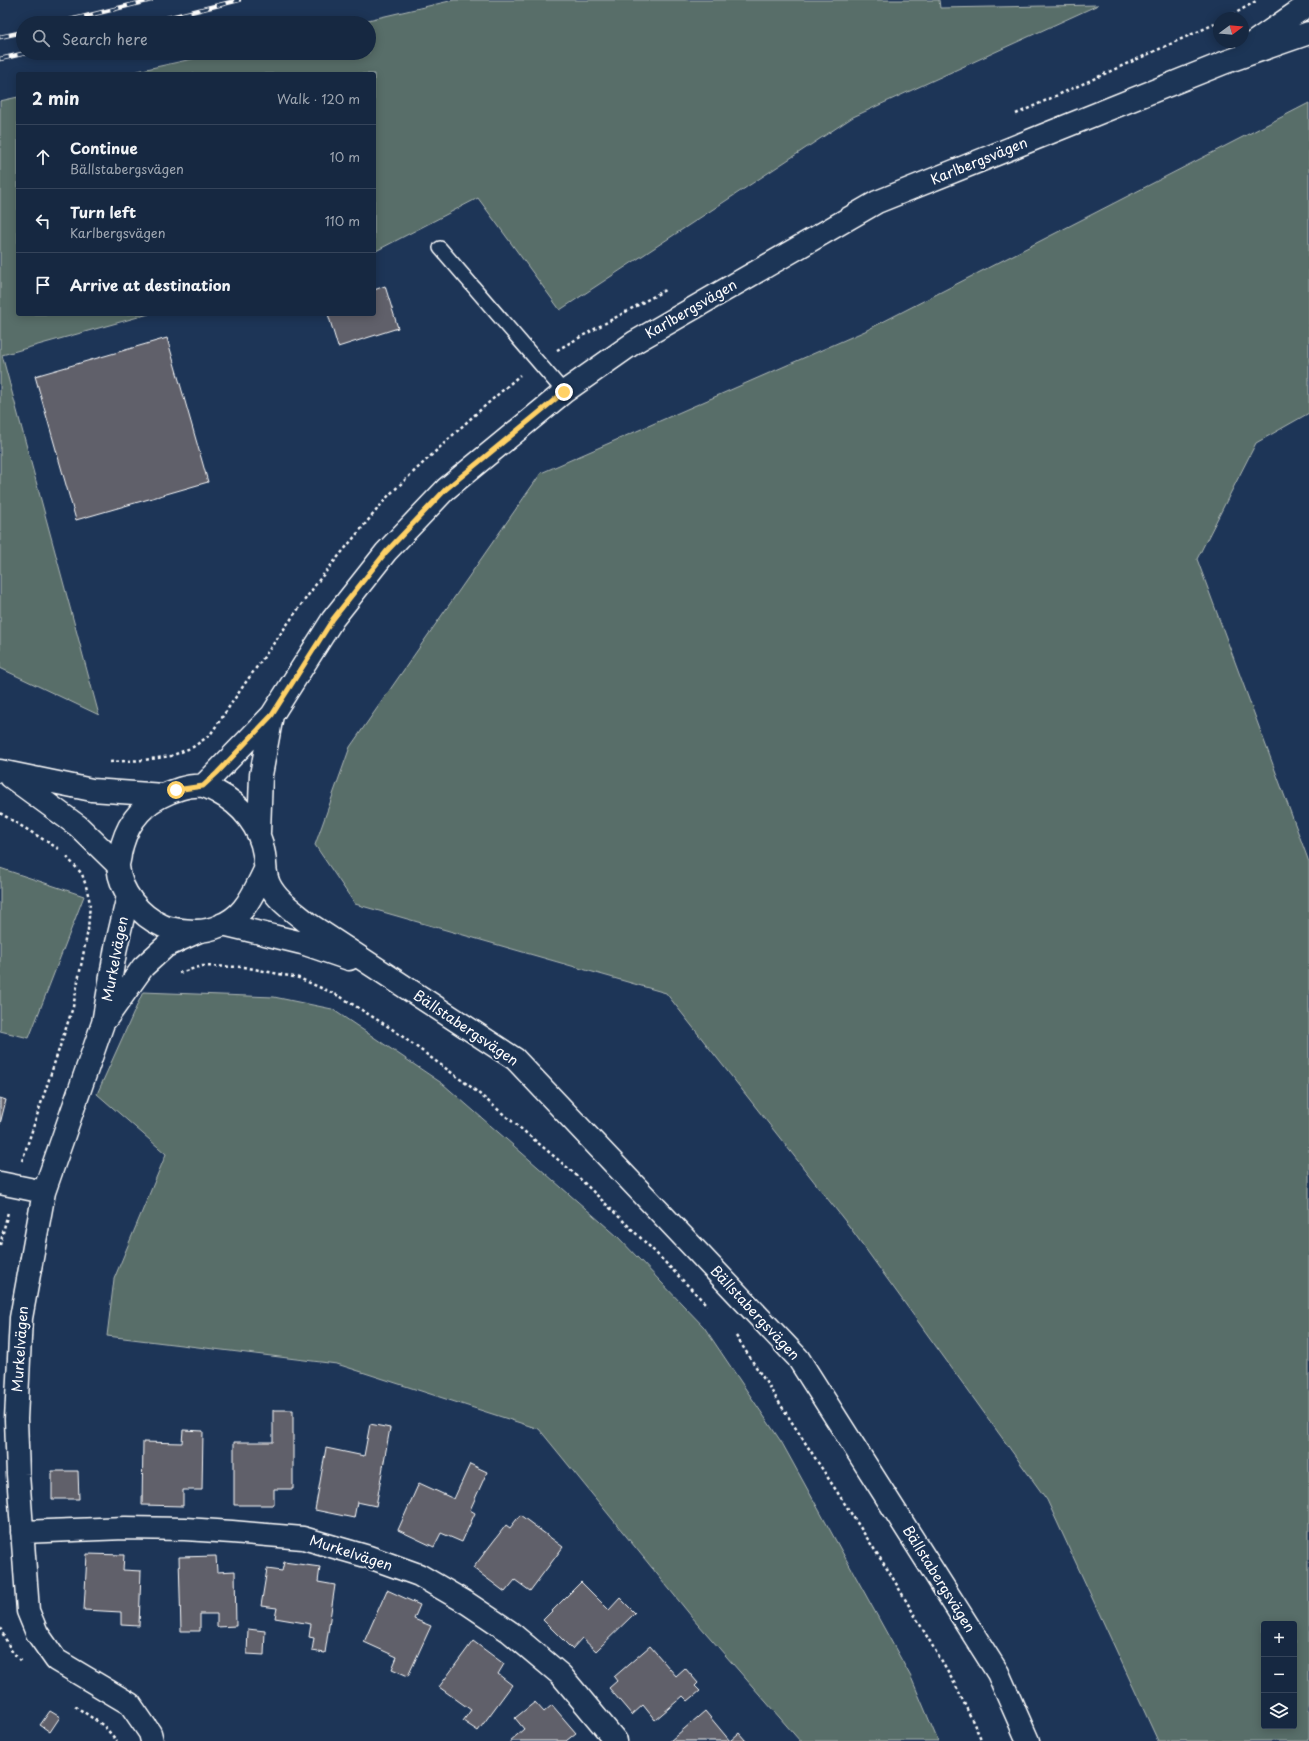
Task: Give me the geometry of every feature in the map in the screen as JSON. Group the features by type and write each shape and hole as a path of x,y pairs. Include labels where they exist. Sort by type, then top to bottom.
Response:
{"street":[{"name":"Karlbergsvägen","path":"1226,62 1309,4"},
{"name":"Karlbergsvägen","path":"203,786 272,715 333,619 386,552 446,489 564,392 635,342 877,202 1226,62 1309,33"},
{"name":"Karlbergsvägen","path":"259,832 261,775 272,715"},
{"name":"Bällstabergsvägen","path":"3,772 92,790 163,795"},
{"name":"Bällstabergsvägen","path":"3,772 78,826 108,854 118,865 128,896 141,912 163,926 178,930 199,931 210,930 223,924 243,910 264,872 265,856 259,832 244,812 232,801 203,786 176,790 163,795 141,810 126,830 118,865"},
{"name":"Bällstabergsvägen","path":"264,872 270,885 284,905 309,924 515,1059 798,1358 998,1673 1028,1741"},
{"name":"Murkelvägen","path":"128,896 116,947 103,1023 44,1192 20,1318 16,1419 18,1474 28,1610 37,1633 56,1660 130,1704 150,1734 152,1741"},
{"name":"Bällstabergsvägen","path":"223,924 302,943 382,971"},
{"name":"Murkelvägen","path":"103,1023 143,967 166,946 199,931"},
{"path":"7,1184 44,1192"},
{"name":"Murkelvägen","path":"22,1532 125,1528 185,1529 304,1538 369,1557 419,1575 467,1603 510,1632 561,1675 616,1741"}],"lane":[{"path":"440,248 564,392"}],"path":[{"path":"1237,12 1258,0"},
{"path":"0,1245 7,1184 73,1007 88,930 90,903 82,874 59,849"},
{"path":"175,976 181,972 202,966 244,967 299,978 341,998 392,1029 470,1087 574,1173 709,1307"},
{"path":"736,1334 891,1575 956,1686 982,1741"}],"green space":[{"path":"454,0 939,0 940,8 1098,5 853,117 560,310 478,198 376,251 376,72 133,72 187,60 376,60 376,18"},
{"path":"16,97 16,316 142,316 2,355 99,715 0,668 0,101"},
{"path":"1309,103 1309,413 1256,443 1197,559 1309,862 1309,1741 1158,1741 1047,1500 849,1226 666,993 355,904 315,845 350,747 541,473 865,331"},
{"path":"0,868 84,896 29,1038 0,1031"},
{"path":"143,992 274,997 332,1009 443,1084 617,1236 704,1327 782,1443 911,1677 938,1741 800,1741 692,1617 539,1429 337,1364 107,1336 114,1279 166,1154 97,1094"}],"building":[{"path":"385,286 398,328 338,347 329,316 376,316 376,289"},
{"path":"167,338 208,482 76,520 35,376"},
{"path":"0,1098 6,1100 0,1124"},
{"path":"273,1410 293,1410 293,1489 274,1489 274,1505 234,1505 234,1442 273,1442"},
{"path":"370,1424 390,1428 376,1506 357,1502 354,1518 315,1510 326,1448 364,1456"},
{"path":"183,1430 203,1431 202,1490 183,1490 183,1506 142,1505 143,1442 182,1443"},
{"path":"470,1464 487,1472 470,1510 475,1513 462,1542 441,1533 434,1547 398,1530 419,1483 454,1499"},
{"path":"52,1471 78,1471 79,1499 52,1499"},
{"path":"520,1515 563,1547 530,1591 515,1580 505,1592 473,1568 506,1525 510,1528"},
{"path":"87,1554 124,1555 123,1570 141,1571 139,1626 121,1625 121,1612 84,1610"},
{"path":"216,1556 217,1572 235,1571 236,1626 217,1627 217,1614 200,1614 200,1631 181,1631 179,1557"},
{"path":"284,1562 320,1567 318,1582 335,1585 325,1653 312,1651 314,1638 309,1637 311,1624 275,1618 277,1608 261,1606 267,1569 282,1571"},
{"path":"581,1582 609,1610 620,1598 635,1613 596,1651 582,1638 572,1649 543,1620"},
{"path":"387,1590 420,1605 414,1619 431,1626 408,1676 392,1669 397,1657 364,1642"},
{"path":"248,1629 265,1631 264,1655 247,1654"},
{"path":"473,1641 504,1664 498,1674 512,1685 478,1731 463,1721 471,1710 439,1687"},
{"path":"650,1646 676,1676 685,1668 698,1683 695,1686 700,1691 688,1701 683,1696 655,1720 643,1705 632,1715 609,1688 617,1681 614,1677"},
{"path":"535,1702 544,1712 552,1705 576,1733 566,1741 510,1741 524,1729 515,1718"},
{"path":"50,1711 60,1717 50,1732 40,1725"},
{"path":"705,1711 730,1741 670,1741"},
{"path":"739,1733 746,1741 730,1741"}],"railway":[{"path":"86,16 151,0"},
{"path":"175,16 239,0"},
{"path":"0,37 16,34"},
{"path":"0,59 16,55"}],"route":[{"path":"176,790 203,786 217,773 272,715 333,619 386,552 446,489 564,392"}]}
